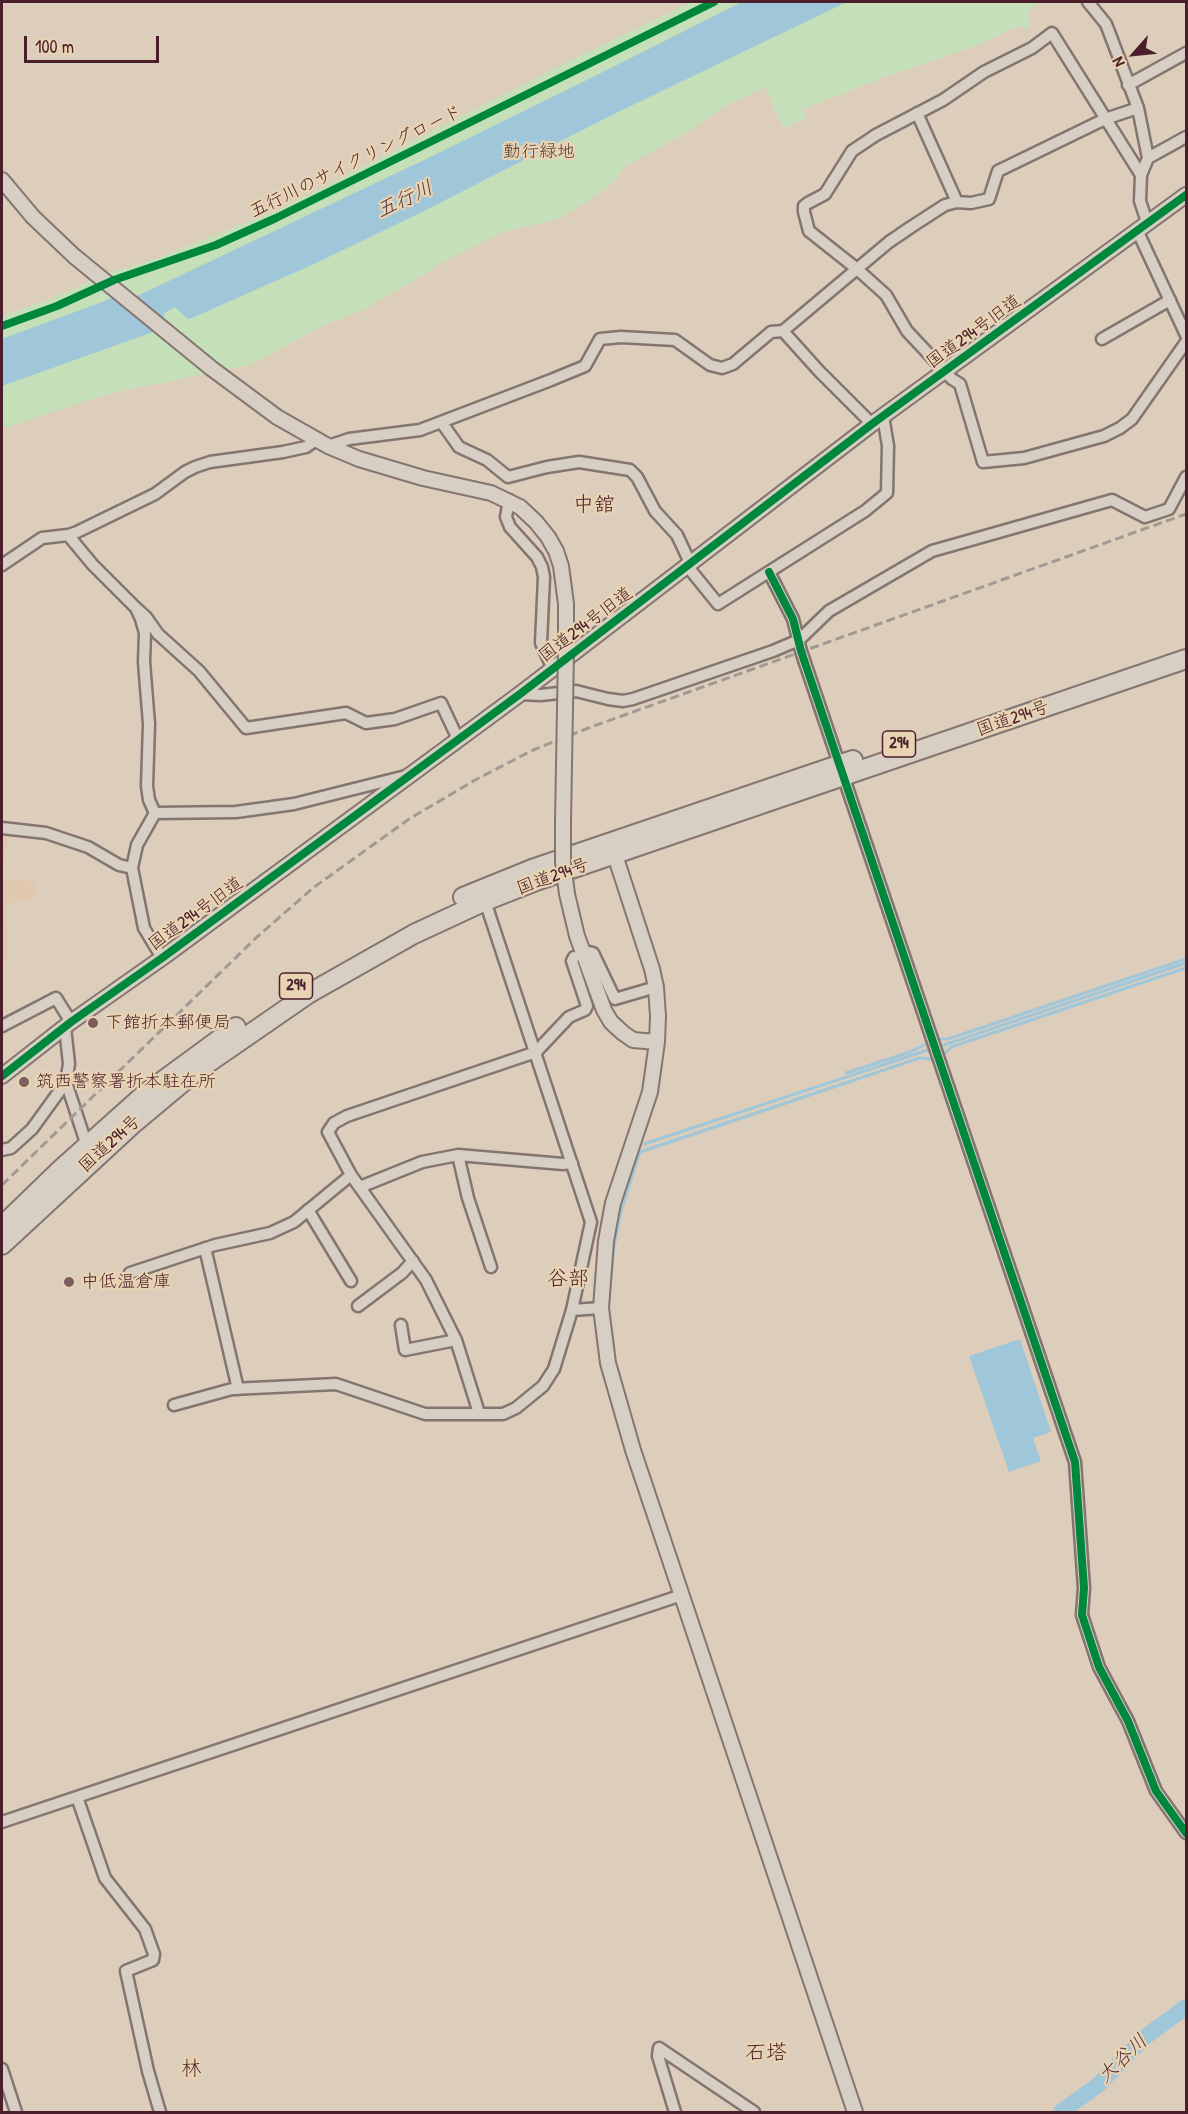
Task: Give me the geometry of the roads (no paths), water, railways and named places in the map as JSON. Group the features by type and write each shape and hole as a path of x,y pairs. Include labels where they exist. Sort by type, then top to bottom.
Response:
{"highway":[{"name":"国道294号","path":"842,770 1186,646"},
{"name":"国道294号","path":"2,1226 89,1153 274,1015 379,952 485,901 613,848 842,770 1186,659"},
{"name":"国道294号","path":"2,1245 146,1093 267,1005 336,962 481,889 532,869 613,848"}],"street":[{"path":"1088,2 1106,24 1138,108 1148,158 1141,175 1142,226 1186,335"},
{"path":"1141,175 1052,33 1032,48 984,72 944,100 876,135 852,151 825,194 804,206 809,231 886,295 907,331 960,384 983,462 1024,458 1104,435 1120,428 1132,419 1186,342"},
{"path":"1128,85 1186,53"},
{"path":"2,566 42,538 68,535 154,494 184,472 195,467 210,462 283,452 322,443 420,430 585,366 600,339 621,337 675,340 710,365 722,368 733,364 771,333 783,331 911,227 945,205 989,199 993,194 998,171 1105,119 1138,108"},
{"path":"917,113 957,202"},
{"path":"1148,158 1186,137"},
{"path":"2,180 33,217 74,256 205,362 278,417 322,443 387,469 491,493 509,500 536,522 556,550 564,582 566,651 563,862 567,894 577,936 604,1010 611,1022 633,1040 657,1042"},
{"name":"国道294号旧道","path":"2,1076 68,1025 520,694 878,420 1186,195"},
{"path":"1102,339 1170,300"},
{"path":"442,423 459,447 487,460 510,478 547,467 579,462 630,470 637,477 655,510 677,535 690,566 718,604 865,511 887,492 888,446 878,420 819,371 783,331"},
{"path":"520,694 541,695 576,691 623,701 773,651 799,640 829,611 932,551 1112,500 1144,517 1169,509 1186,477"},
{"path":"509,500 506,512 510,527 537,557 542,567 544,577 541,642 553,669"},
{"path":"68,535 93,565 146,617 158,634 199,671 246,728 346,713 366,723 376,722 395,719 441,703 458,739"},
{"path":"769,572 793,619 801,651 1075,1462 1084,1588 1082,1615 1092,1646 1099,1667 1128,1721 1156,1791 1186,1833"},
{"path":"136,608 145,633 144,662 149,724 147,786 149,800 155,813"},
{"path":"155,813 236,812 294,804 412,774"},
{"path":"155,813 137,845 132,868 144,928 162,958"},
{"path":"2,828 46,833 88,847 119,865 132,868"},
{"path":"613,848 652,969 656,987 657,1042 650,1092 614,1203 603,1262 601,1308 608,1363 633,1450 855,2112"},
{"path":"174,1405 238,1389 336,1384 425,1414 503,1414 516,1408 543,1386 554,1369 572,1310 591,1222 485,901"},
{"path":"589,952 593,953 615,999 656,987"},
{"path":"479,1413 456,1340 426,1280 351,1175 328,1132 334,1123 358,1113 536,1052 569,1017 585,1010 587,1006 572,961 574,957"},
{"path":"2,1026 56,998 68,1025 69,1064 66,1082 32,1129 10,1148 2,1150"},
{"path":"66,1082 89,1153"},
{"path":"360,1187 422,1162 458,1155 572,1163"},
{"path":"458,1155 468,1198 490,1267"},
{"path":"130,1273 205,1248 270,1233 294,1222 351,1175"},
{"path":"308,1210 351,1281"},
{"path":"205,1248 238,1389"},
{"path":"358,1306 402,1274 413,1262"},
{"path":"572,1310 601,1308"},
{"path":"401,1325 405,1350 456,1340"},
{"path":"2,1822 682,1595"},
{"path":"77,1797 105,1878 145,1929 154,1953 153,1960 126,1971 148,2071 160,2112"},
{"path":"675,2112 658,2056 659,2048 754,2112"},
{"path":"2,2069 16,2112"}],"water":[{"name":"五行川","path":"742,2 847,2 614,114 314,264 192,318 188,319 175,307 164,313 165,316 160,318 153,332 2,386 2,339 110,299 135,297 422,161"},
{"path":"1020,1339 1051,1432 1033,1438 1041,1461 1009,1472 969,1356"}],"waterway":[{"path":"938,1039 948,1039 1186,959"},
{"path":"938,1047 1186,963"},
{"path":"943,1055 951,1047 1186,968"},
{"path":"846,1073 910,1052 926,1044"},
{"path":"644,1144 931,1049"},
{"path":"609,1298 614,1247 621,1211 640,1152 920,1058 932,1059"},
{"name":"大谷川","path":"1061,2112 1098,2085 1145,2037 1186,2007"}],"railway":[{"path":"2,1185 257,937 313,888 409,819 477,779 533,750 591,727 1186,514"}],"place":[{"name":"下館折本郵便局","path":"93,1023"},
{"name":"筑西警察署折本駐在所","path":"24,1082"},
{"name":"中低温倉庫","path":"69,1282"}],"district":[{"name":"中舘","path":"594,505"},
{"name":"谷部","path":"568,1279"},
{"name":"石塔","path":"766,2053"},
{"name":"林","path":"191,2069"}],"park label":[{"name":"勤行緑地","path":"539,152"}]}
